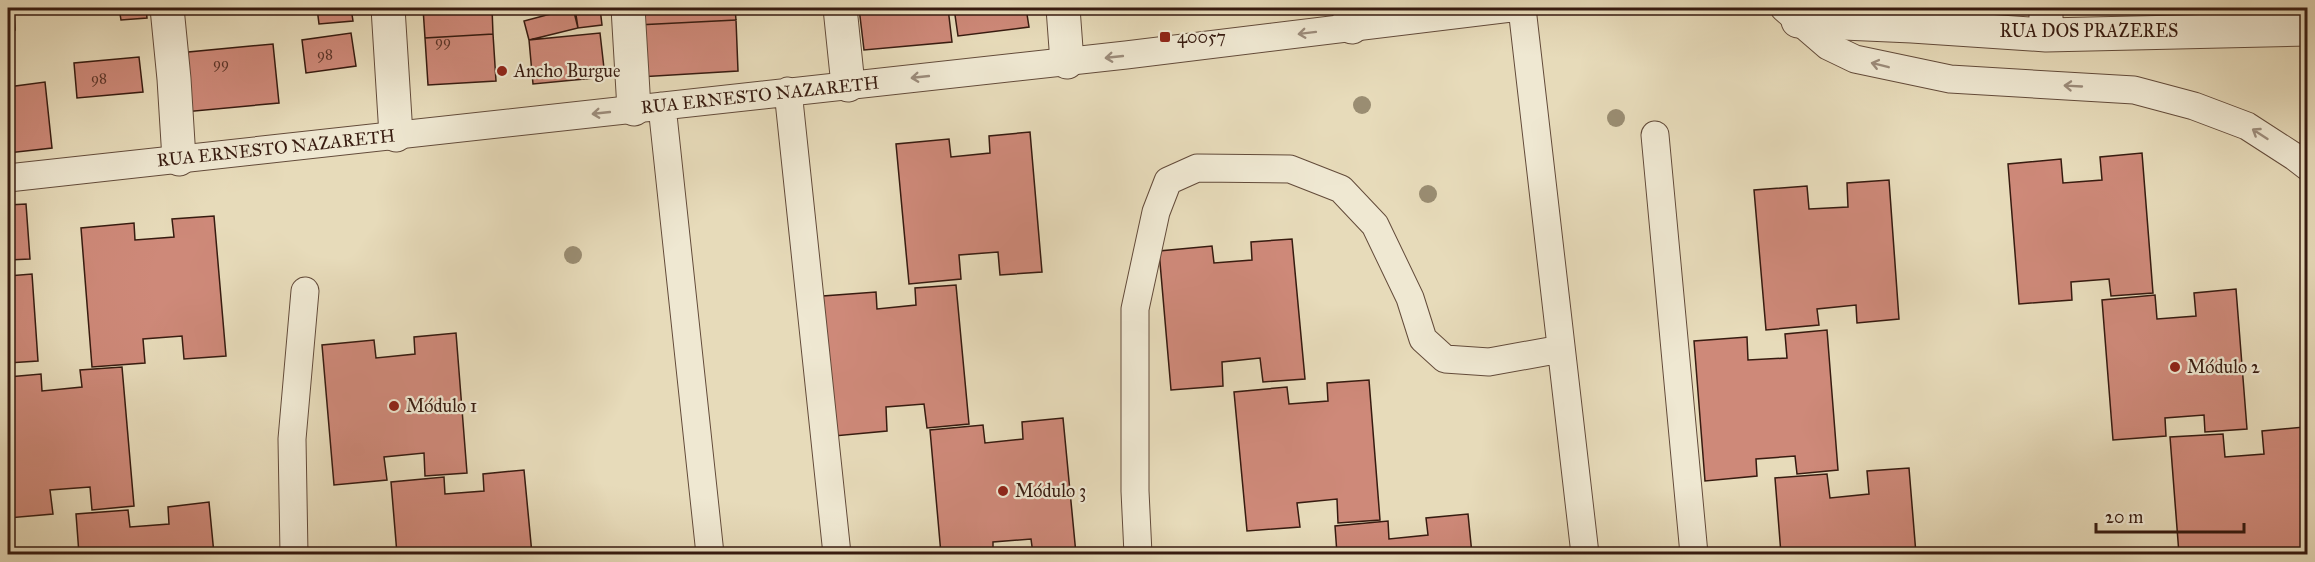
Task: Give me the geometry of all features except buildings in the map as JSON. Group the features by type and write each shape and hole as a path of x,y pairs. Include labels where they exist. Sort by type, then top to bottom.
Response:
{"street":[{"path":"167,8 174,79 178,159"},
{"path":"388,8 396,135"},
{"path":"628,8 648,108"},
{"path":"840,8 848,85"},
{"path":"1063,8 1067,62"},
{"name":"RUA DOS PRAZERES","path":"1791,14 1912,26 2186,19 2307,29"}],"lane":[{"name":"RUA ERNESTO NAZARETH","path":"8,178 1067,62 1350,17 1511,8"},
{"path":"1522,8 1585,555"},
{"path":"1791,14 1827,46 1855,59 1883,66 1950,79 2134,90 2194,106 2247,126 2307,167"},
{"path":"788,91 837,555"},
{"path":"648,108 710,555"},
{"path":"1655,135 1694,555"},
{"path":"1138,555 1135,491 1135,309 1156,212 1168,181 1197,168 1290,169 1341,189 1375,225 1410,298 1423,339 1445,359 1489,362 1561,349"},
{"path":"294,555 292,439 304,291"}],"place":[{"name":"40057","path":"1165,37"},
{"name":"Ancho Burgue","path":"502,71"},
{"name":"Módulo 2","path":"2175,367"},
{"name":"Módulo 1","path":"394,406"},
{"name":"Módulo 3","path":"1003,491"}]}
